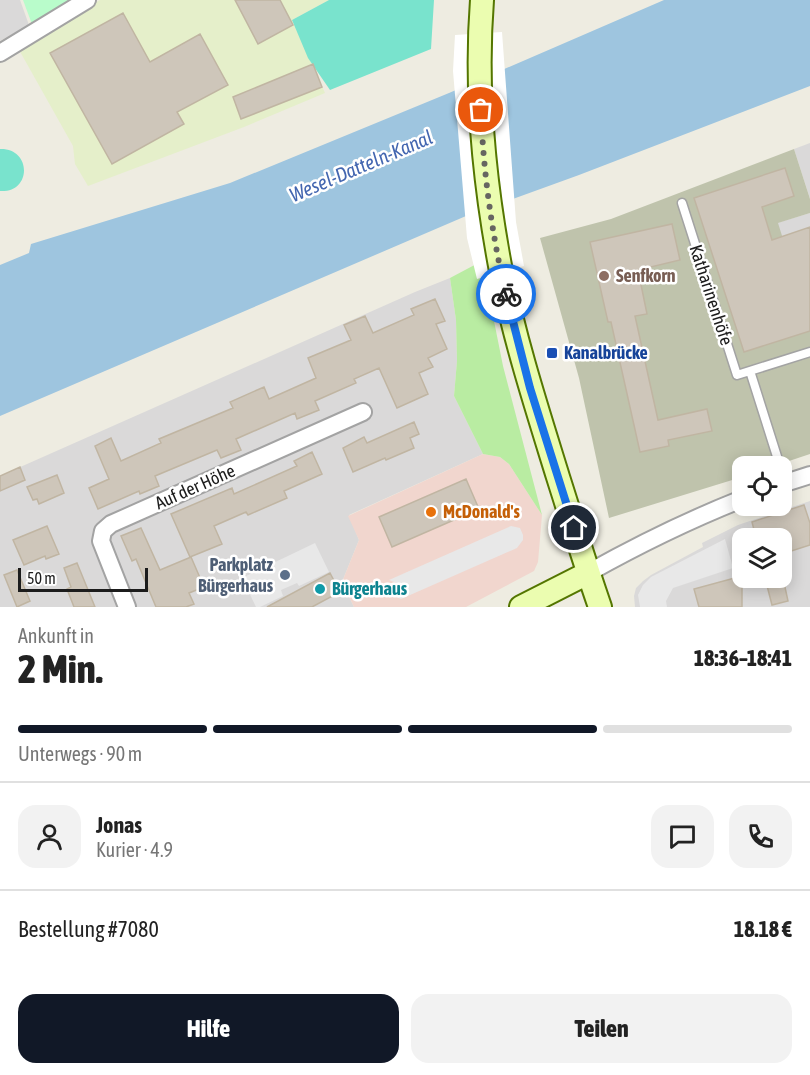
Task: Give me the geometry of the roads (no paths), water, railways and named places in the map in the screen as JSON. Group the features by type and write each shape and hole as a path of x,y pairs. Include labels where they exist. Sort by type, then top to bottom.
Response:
{"main road":[{"path":"482,0 480,96 488,188 501,273 530,388 600,607"},
{"path":"521,607 588,573"}],"street":[{"path":"0,52 87,0"},
{"name":"Auf der Höhe","path":"127,607 100,541 103,531 111,524 363,412"},
{"path":"792,476 810,475"},
{"path":"588,573 708,512 732,503"}],"lane":[{"name":"Katharinenhöfe","path":"682,203 737,375 750,371"},
{"path":"776,456 750,371 810,352"}],"water":[{"name":"Wesel-Datteln-Kanal","path":"664,0 810,0 810,86 466,216 0,416 0,265 29,253 31,244 230,183 449,93"}],"place":[{"name":"Senfkorn","path":"604,276"},
{"name":"Kanalbrücke","path":"552,353"},
{"name":"McDonald's","path":"431,512"},
{"name":"Parkplatz Bürgerhaus","path":"285,575"},
{"name":"Bürgerhaus","path":"320,589"}]}
